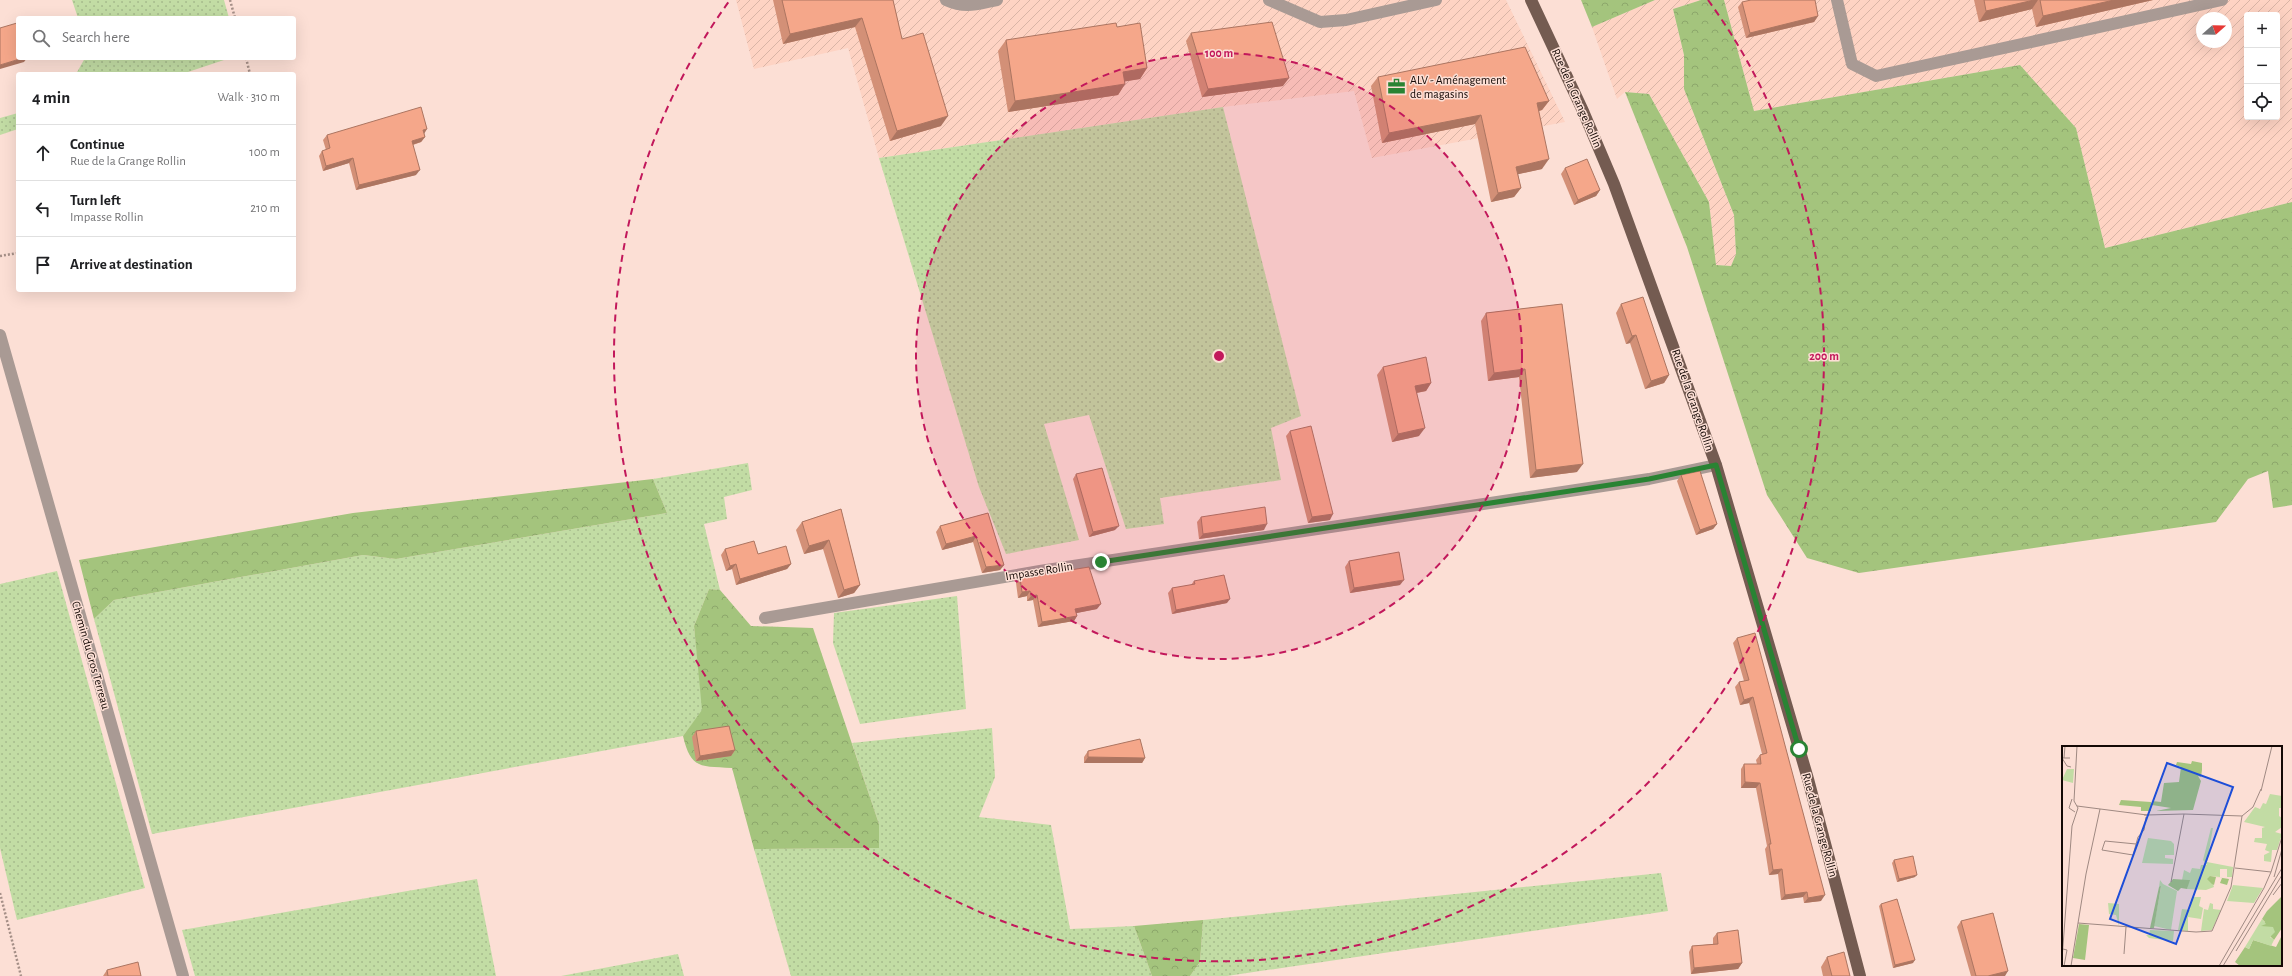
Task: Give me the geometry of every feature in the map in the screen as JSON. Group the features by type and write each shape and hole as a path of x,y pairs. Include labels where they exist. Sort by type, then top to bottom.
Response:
{"main road":[{"name":"Rue de la Grange Rollin","path":"1531,0 1584,111 1614,184 1716,465 1808,779 1860,976"}],"street":[{"path":"946,0 958,6 973,6 997,0"},
{"path":"1269,0 1320,22 1346,20 1436,0"},
{"path":"1837,0 1852,64 1876,76 2222,0"},
{"name":"Chemin du Gros Terreau","path":"0,334 183,976"},
{"name":"Impasse Rollin","path":"765,618 1040,571 1649,479 1716,465"}],"path":[{"path":"230,0 234,16"},
{"path":"246,60 250,72"},
{"path":"0,256 16,253"},
{"path":"0,893 21,976"}],"shaded area":[{"path":"736,0 1506,0 1565,122 1372,158 1354,91 1223,107 879,158 848,48 754,69"},
{"path":"1655,0 1701,0 1673,9 1684,55 1684,89 1734,215 1736,254 1731,266 1716,265 1709,202 1649,94 1625,92 1617,99 1592,27"},
{"path":"1724,0 2292,0 2292,202 2105,248 2076,128 2020,65 1754,111"}],"green space":[{"path":"72,0 224,0 228,16 77,16"},
{"path":"1581,0 1655,0 1592,27"},
{"path":"1701,0 1724,0 1754,111 2020,65 2076,128 2105,248 2292,202 2292,505 2273,508 2268,471 2248,479 2216,522 1859,573 1807,558 1767,495 1687,247 1625,92 1649,94 1709,202 1716,265 1731,266 1736,254 1734,215 1684,89 1684,55 1673,9"},
{"path":"84,60 224,60 188,72 77,72"},
{"path":"1223,107 1301,416 1271,428 1281,480 1160,498 1164,524 1126,529 1089,415 1044,424 1079,540 1006,554 979,487 879,158"},
{"path":"16,114 16,130 0,135 0,118"},
{"path":"748,463 752,490 724,497 727,519 704,524 720,590 709,589 694,626 703,710 683,736 152,834 94,619 114,600 363,555 396,559 667,513 653,479"},
{"path":"653,479 667,513 396,559 363,555 114,600 94,619 79,560 353,513"},
{"path":"57,571 145,888 17,920 0,848 0,584"},
{"path":"709,589 720,590 751,626 813,628 879,824 879,848 754,849 732,768 705,766 694,761 690,755 683,736 702,710 694,626"},
{"path":"957,596 966,709 860,724 833,643 834,613"},
{"path":"992,728 995,777 979,817 1051,825 1070,929 1134,926 1152,976 791,976 754,849 879,848 879,824 852,743"},
{"path":"1661,873 1668,911 1227,976 1190,976 1200,962 1203,920"},
{"path":"477,879 496,976 195,976 182,930"},
{"path":"1203,920 1200,962 1190,976 1152,976 1134,926"},
{"path":"678,954 684,976 561,976"}],"building":[{"path":"782,0 893,0 902,39 923,33 948,116 897,131 862,18 790,34"},
{"path":"1751,0 1815,0 1818,16 1750,33 1742,2"},
{"path":"1984,0 2034,0 1986,11"},
{"path":"2040,0 2114,0 2043,16"},
{"path":"1272,22 1289,78 1208,89 1191,33"},
{"path":"16,23 16,60 0,65 0,28"},
{"path":"1116,23 1117,27 1140,23 1147,68 1123,72 1125,84 1015,101 1006,40"},
{"path":"1525,47 1549,101 1537,103 1549,159 1516,167 1521,188 1498,193 1481,115 1389,133 1378,77"},
{"path":"421,107 427,129 423,130 425,137 412,141 420,170 359,185 353,158 326,166 322,151 330,148 327,135"},
{"path":"1587,159 1600,190 1578,200 1565,168"},
{"path":"1643,297 1669,375 1651,381 1636,335 1632,336 1621,304"},
{"path":"1562,304 1583,464 1536,470 1525,369 1494,373 1486,313"},
{"path":"1426,357 1431,383 1415,386 1425,428 1398,434 1383,367"},
{"path":"1311,426 1333,514 1312,517 1290,431"},
{"path":"1102,468 1119,526 1093,532 1076,474"},
{"path":"1700,471 1717,524 1700,530 1681,475"},
{"path":"1265,507 1267,524 1203,534 1201,517"},
{"path":"841,509 860,585 844,590 829,540 809,546 802,522"},
{"path":"988,513 1004,565 986,567 976,536 946,544 940,526"},
{"path":"754,541 758,554 786,546 791,564 740,579 736,564 730,566 725,549"},
{"path":"1399,552 1404,580 1354,588 1349,561"},
{"path":"1089,567 1101,604 1075,609 1077,616 1042,622 1037,595 1031,596 1030,591 1022,592 1020,578"},
{"path":"1224,575 1230,599 1176,610 1172,588 1195,584 1194,581"},
{"path":"1755,633 1825,895 1808,898 1807,892 1785,895 1782,869 1773,870 1769,844 1771,844 1760,783 1745,782 1744,764 1761,764 1760,755 1767,753 1753,697 1744,700 1739,682 1749,680 1737,638"},
{"path":"729,726 735,750 700,756 696,731"},
{"path":"1140,739 1145,758 1088,757 1088,751"},
{"path":"1913,856 1917,875 1899,879 1894,860"},
{"path":"1897,899 1915,960 1895,965 1881,904"},
{"path":"1993,913 2008,971 1988,976 1976,976 1961,921"},
{"path":"1738,930 1742,963 1694,968 1692,946 1718,944 1717,933"},
{"path":"1844,952 1850,976 1832,976 1827,957"},
{"path":"138,962 141,976 108,976 107,970"}],"place":[{"name":"ALV - Aménagement de magasins","path":"1397,87"}],"route":[{"path":"1101,562 1649,479 1716,465 1799,749"}]}
